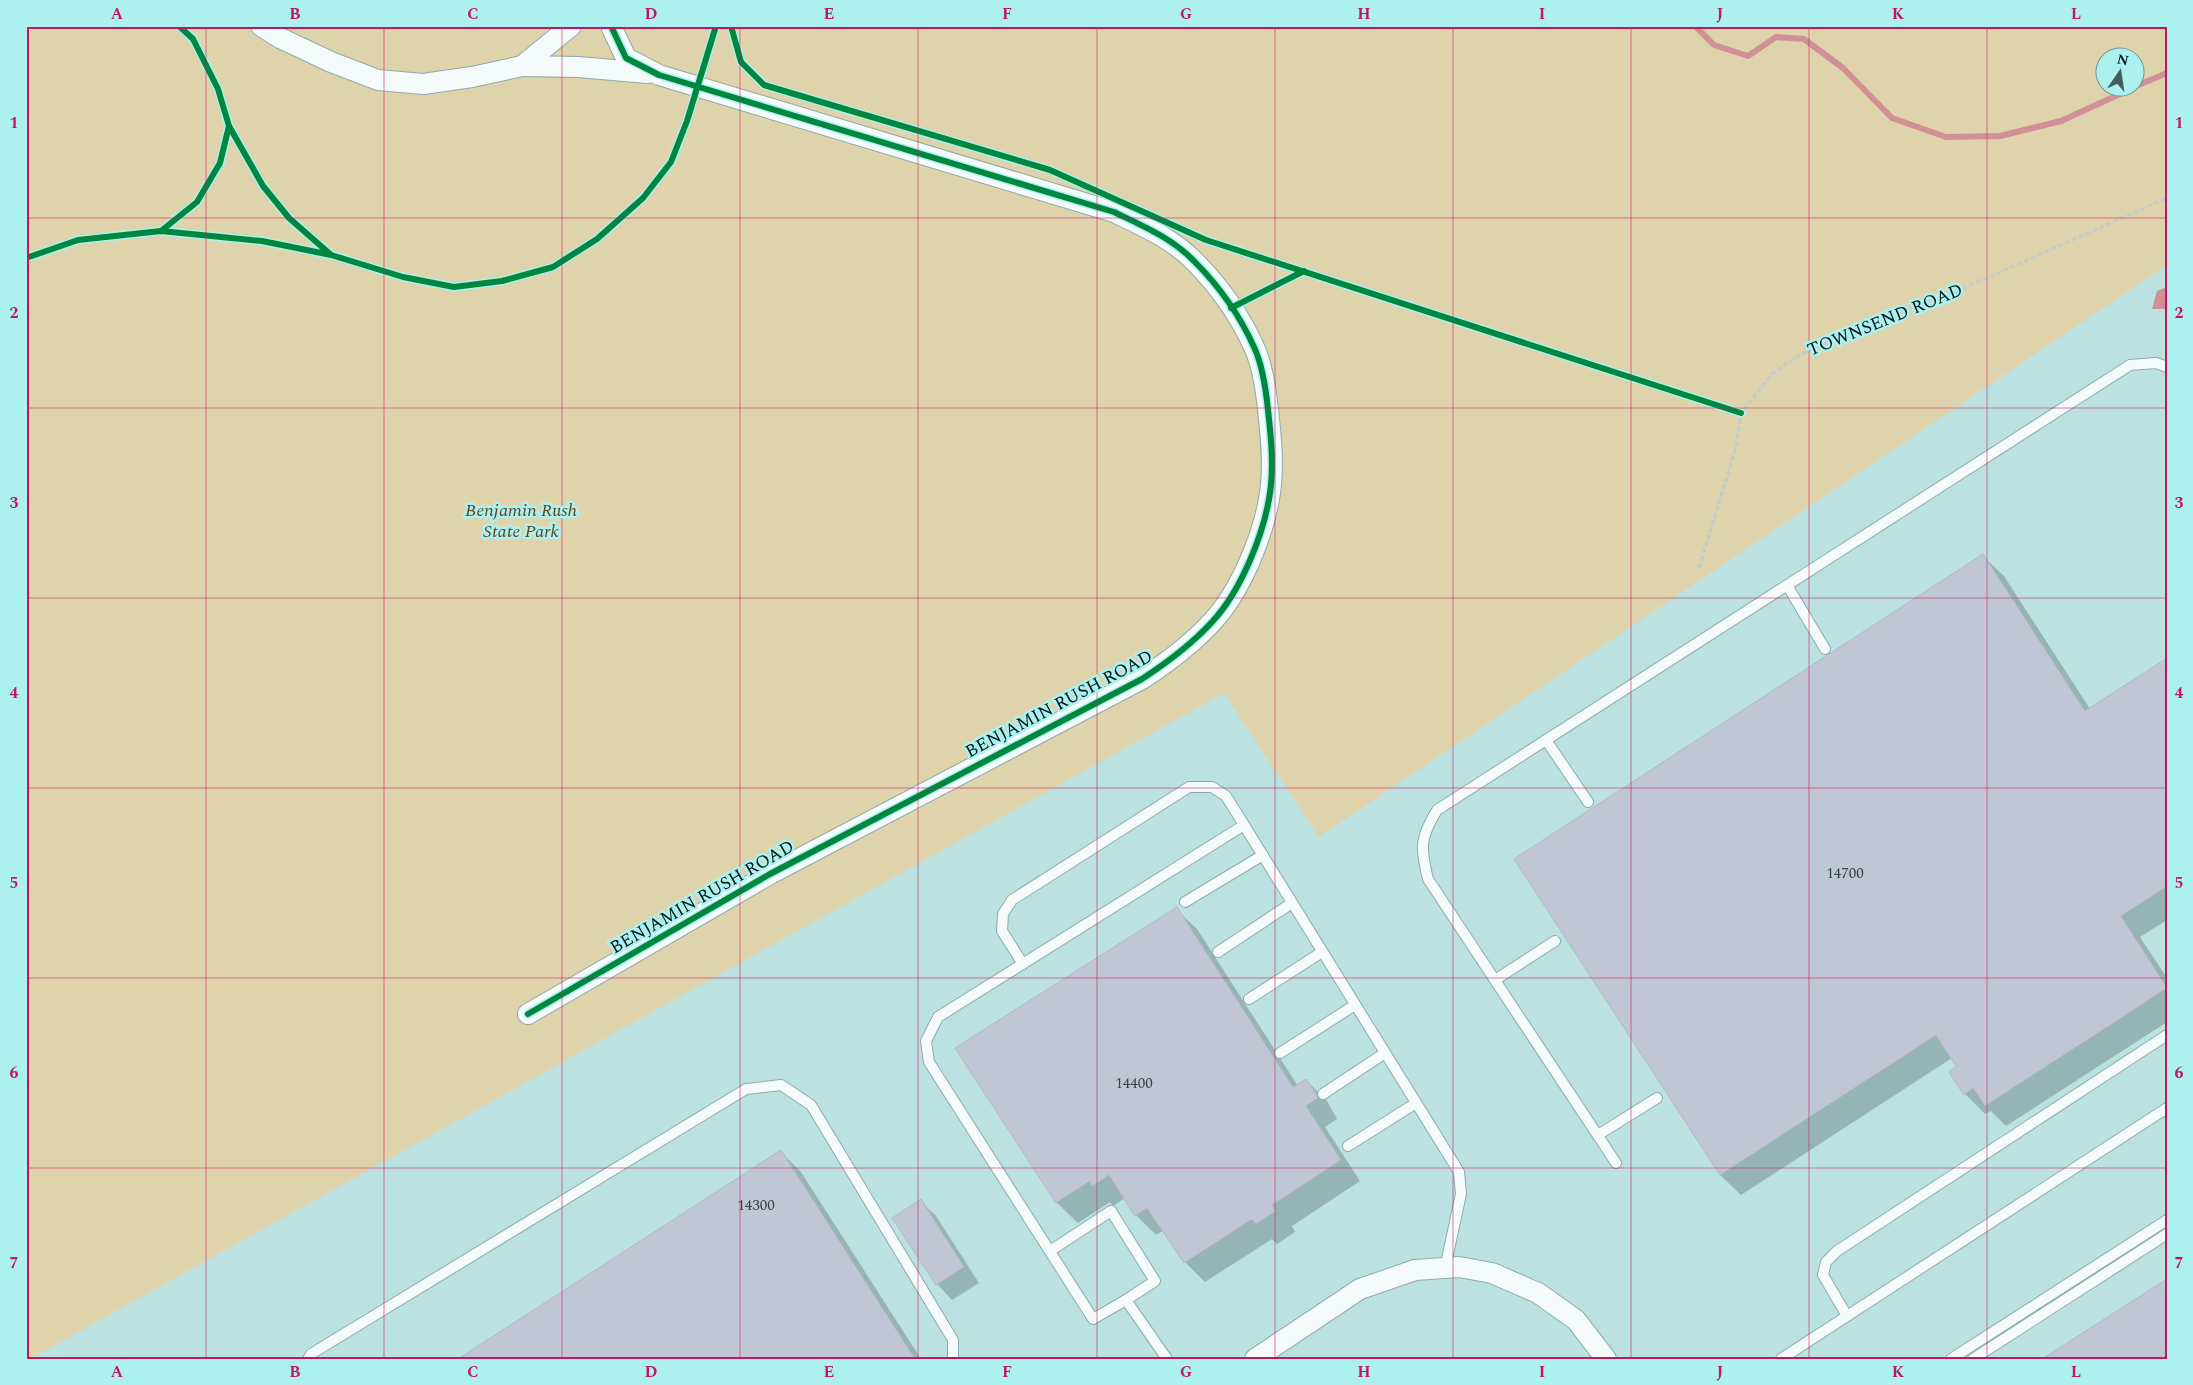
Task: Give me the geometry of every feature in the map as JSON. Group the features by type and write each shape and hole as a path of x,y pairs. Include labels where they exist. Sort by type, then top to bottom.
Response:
{"street":[{"name":"BENJAMIN RUSH ROAD","path":"261,26 280,38 331,62 378,80 423,84 472,77 522,66 578,67 659,74"},
{"name":"BENJAMIN RUSH ROAD","path":"522,66 571,26"},
{"name":"BENJAMIN RUSH ROAD","path":"528,1014 770,874 1142,679 1183,651 1214,621 1240,582 1256,547 1270,492 1271,436 1266,392 1255,348 1229,304 1193,260 1156,232 1114,212 659,74 626,58 611,26"},
{"path":"1257,1358 1360,1289 1415,1270 1459,1267 1492,1272 1538,1293 1576,1320 1606,1359"}],"lane":[{"path":"1616,1163 1428,878 1421,854 1425,830 1437,810 2130,365 2156,363 2167,367"},
{"path":"1787,585 1825,649"},
{"path":"1546,740 1588,802"},
{"path":"1023,964 1002,931 1003,914 1012,900 1189,787 1212,787 1226,796 1459,1172 1461,1194 1445,1268"},
{"path":"1050,1251 1110,1211 1155,1281 1094,1319 1050,1251 929,1062 926,1041 938,1017 1244,825"},
{"path":"1185,902 1263,856"},
{"path":"1218,952 1292,903"},
{"path":"1495,980 1555,941"},
{"path":"1248,999 1322,952"},
{"path":"1280,1053 1355,1004"},
{"path":"1847,1316 1823,1275 1826,1262 1837,1251 2167,1035"},
{"path":"1323,1094 1385,1053"},
{"path":"308,1359 311,1354 746,1089 781,1085 810,1105 953,1340 953,1359"},
{"path":"1598,1135 1657,1098"},
{"path":"1348,1146 1416,1103"},
{"path":"1781,1359 2167,1108"},
{"path":"1955,1357 2167,1220"},
{"path":"1973,1359 2167,1234"},
{"path":"2079,1276 2087,1285"},
{"path":"1126,1300 1167,1359"}],"path":[{"path":"1699,568 1736,447 1741,413 1732,410"}],"green space":[{"name":"Benjamin Rush State Park","path":"26,26 2167,26 2167,265 1319,837 1224,693 30,1359 26,1359"}],"shaded area":[{"path":"2167,287 2167,309 2152,309 2157,291"}],"building":[{"path":"1983,554 2085,711 2167,658 2167,886 2121,916 2167,988 1985,1106 1973,1088 1964,1095 1949,1072 1956,1066 1936,1035 1720,1175 1514,859"},
{"path":"1177,907 1293,1087 1306,1079 1316,1094 1318,1098 1306,1106 1341,1160 1272,1205 1276,1211 1256,1224 1252,1219 1184,1263 1147,1208 1135,1216 1109,1175 1092,1186 1090,1181 1056,1203 955,1048"},
{"path":"781,1150 915,1359 458,1359"},
{"path":"921,1199 964,1267 936,1285 892,1218"},
{"path":"2167,1279 2167,1359 2042,1359"}],"waterway":[{"path":"1695,26 1714,45 1748,56 1776,37 1804,39 1843,68 1892,118 1946,137 2000,136 2061,121 2111,98"},
{"path":"2146,82 2167,73"}],"cycle path":[{"path":"161,231 197,202 220,163 229,126 218,89 193,39 179,26"},
{"path":"528,1014 770,874 1142,679 1161,666 1187,646 1212,622 1223,609 1242,578 1257,544 1267,509 1272,472 1272,451 1264,378 1257,354 1235,312 1220,291 1203,270 1176,245 1114,212 659,75 626,58 611,26"},
{"path":"26,258 78,240 161,231 262,241 331,255 403,277 454,287 502,281 553,267 597,239 643,198 671,162 687,121 716,26"},
{"path":"731,26 741,62 764,85 1050,170 1206,240 1741,413"},
{"path":"229,126 263,186 289,218 330,254"},
{"path":"1231,308 1304,271"}]}
